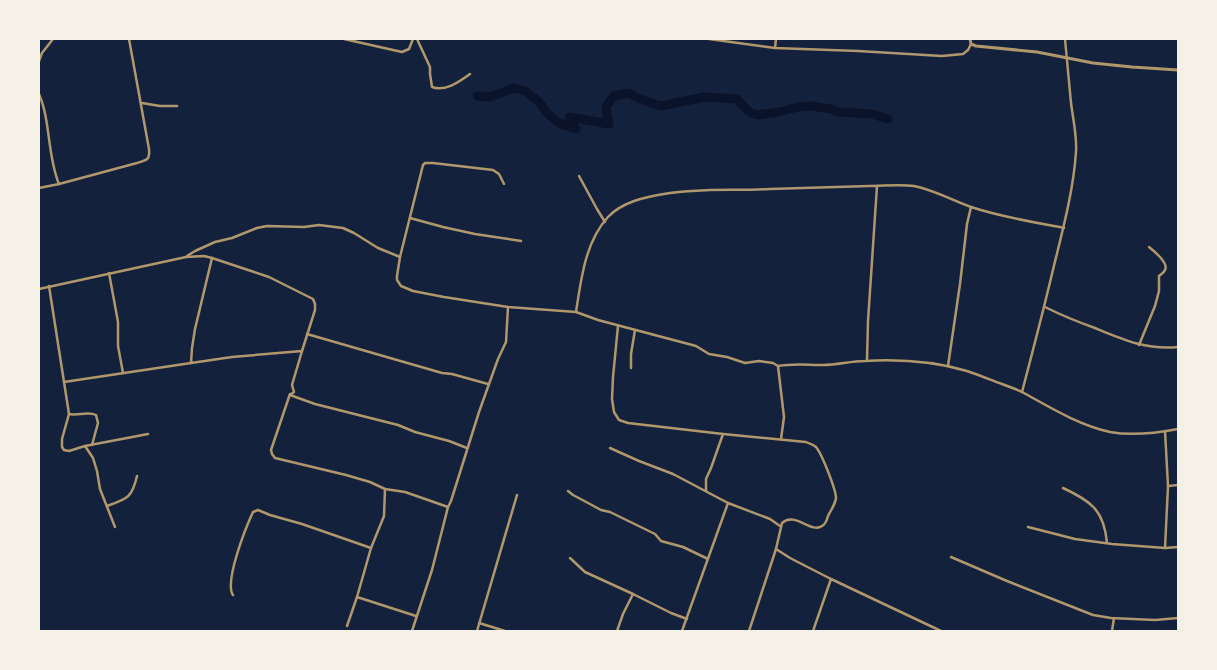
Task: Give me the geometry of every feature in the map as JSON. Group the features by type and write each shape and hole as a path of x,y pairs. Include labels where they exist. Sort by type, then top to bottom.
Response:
{"street":[{"path":"39,61 42,53 53,39"},
{"path":"39,188 137,163 148,158 150,155 129,39"},
{"path":"344,39 352,39 402,52 409,49 413,39"},
{"path":"417,39 428,62 434,88 448,87 470,74"},
{"path":"709,39 775,48 942,56 963,54 971,44 970,39"},
{"path":"775,48 776,39"},
{"path":"1022,392 1070,202 1076,152 1076,134 1065,39"},
{"path":"971,44 1132,67 1178,70"},
{"path":"39,94 52,161 59,184"},
{"path":"142,103 177,106"},
{"path":"504,184 499,174 493,170 433,162 425,163 400,257 397,280 401,286 413,291 508,307 576,312 618,326 696,346 710,354 745,363 773,363 778,366 788,364 824,365 867,360 909,360 948,367 967,371 1022,392 1070,418 1111,432 1135,434 1178,429"},
{"path":"579,176 605,222"},
{"path":"867,360 877,186"},
{"path":"576,312 584,263 600,228 609,216 631,202 669,193 706,190 914,186 999,215 1064,228"},
{"path":"948,367 967,224 971,207"},
{"path":"410,218 475,234 521,241"},
{"path":"186,257 215,242 232,238 257,228 267,226 304,227 320,225 343,228 378,248 400,257"},
{"path":"1139,345 1155,306 1159,292 1160,276 1166,268 1165,263 1149,247"},
{"path":"39,289 186,257 204,256 269,277 313,299 315,310 272,454 275,458 346,475 370,482 385,489 405,492 448,507"},
{"path":"191,363 195,329 212,258"},
{"path":"109,274 117,314 118,346 123,373"},
{"path":"49,286 69,414 62,439 64,450 69,451 85,446 148,434"},
{"path":"412,631 432,570 448,507 467,448 488,384 506,342 508,307"},
{"path":"1045,307 1139,345 1178,347"},
{"path":"618,326 612,399 614,412 620,420 628,423 806,442 814,445 819,451 836,495 835,504 826,523 819,528 788,519 782,523 776,549 749,631"},
{"path":"631,368 635,330"},
{"path":"307,334 442,373 488,384"},
{"path":"64,382 232,357 302,351"},
{"path":"778,366 784,417 781,439"},
{"path":"292,388 294,392 290,395 316,404 398,425 467,448"},
{"path":"69,414 90,413 96,415 98,422 92,445"},
{"path":"1165,432 1168,486 1165,548"},
{"path":"706,491 706,479 723,434"},
{"path":"85,446 93,458 100,489 115,527"},
{"path":"610,448 673,474 728,503 770,519 780,526"},
{"path":"107,506 130,496 137,476"},
{"path":"1168,486 1178,484"},
{"path":"1063,488 1086,499 1095,508 1103,524 1107,543"},
{"path":"347,626 371,548 384,516 385,489"},
{"path":"568,491 590,504 655,534 661,541 683,547 708,559"},
{"path":"477,631 516,495"},
{"path":"682,631 728,503"},
{"path":"233,596 230,592 232,572 241,540 255,511 258,510 302,524 371,548"},
{"path":"1028,527 1075,539 1165,548 1178,547"},
{"path":"776,549 831,579 941,631"},
{"path":"951,557 1093,614 1114,618 1155,620 1178,618"},
{"path":"570,558 585,572 687,619"},
{"path":"813,631 831,579"},
{"path":"618,631 623,614 633,594"},
{"path":"357,597 416,616"},
{"path":"1112,631 1114,618"},
{"path":"479,623 505,631"}],"waterway":[{"path":"477,96 490,97 514,88 525,91 538,101 547,113 559,123 576,129 569,117 609,124 606,107 614,96 628,93 661,106 704,97 737,99 749,112 757,115 812,106 831,109 837,112 872,114 888,119"}]}
